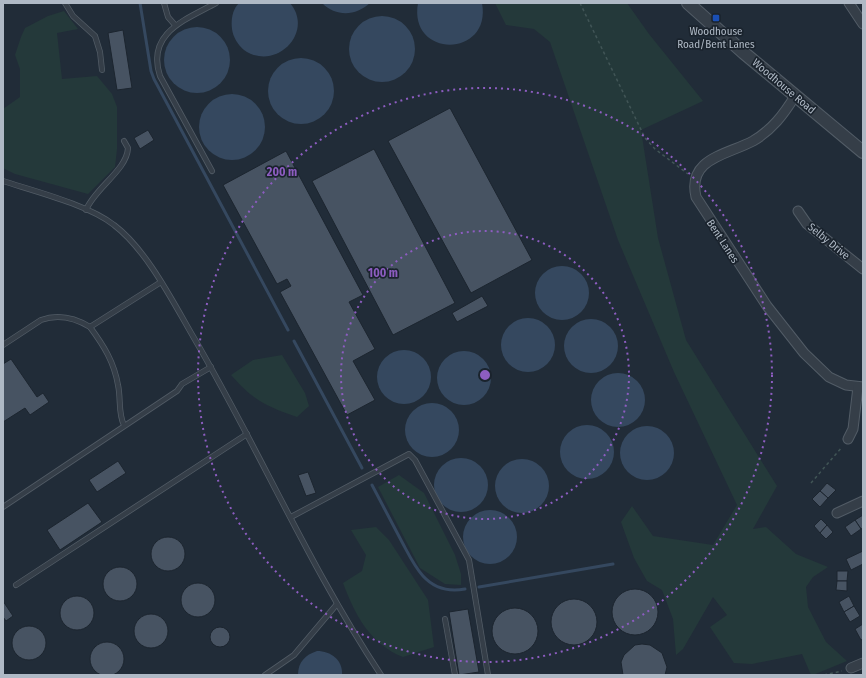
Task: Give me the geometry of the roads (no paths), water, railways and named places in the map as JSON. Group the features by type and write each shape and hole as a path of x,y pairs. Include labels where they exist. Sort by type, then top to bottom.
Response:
{"street":[{"name":"Woodhouse Road","path":"688,3 795,96 863,152"},
{"path":"849,3 863,24"},
{"name":"Bent Lanes","path":"795,96 784,114 764,133 752,141 716,156 706,163 695,178 694,193 701,208 781,326 819,369 829,377 846,385 860,387 853,429 848,439"},
{"name":"Selby Drive","path":"798,211 807,224 863,269"},
{"path":"837,513 863,501"},
{"path":"851,668 863,663"}],"lane":[{"path":"66,3 73,16 95,36 100,52 102,70"},
{"path":"164,3 168,17 175,25"},
{"path":"212,171 158,69 158,54 162,40 166,33 175,25 216,3"},
{"path":"86,210 90,200 125,161 128,148 124,141"},
{"path":"3,181 86,210 114,224 130,238 161,282 211,367 337,604 381,675"},
{"path":"90,327 161,282"},
{"path":"3,345 41,320 47,318 76,319 90,327 112,361 118,385 121,420 124,425"},
{"path":"3,507 177,391 182,384 211,367"},
{"path":"16,585 247,434"},
{"path":"291,517 409,454 415,460 468,560 488,675"},
{"path":"265,675 294,655 337,604"},
{"path":"445,619 455,675"}],"water":[{"path":"239,3 290,3 296,15 298,26 295,37 288,46 279,53 268,56 256,56 244,50 236,41 232,29 232,15"},
{"path":"322,3 370,3 359,10 340,13 333,11"},
{"path":"418,3 482,3 482,21 475,34 464,42 450,45 436,42 425,34 418,21"},
{"path":"376,16 388,16 400,21 410,31 415,43 413,62 400,77 388,82 376,82 364,77 354,67 349,55 349,43 354,31 364,21"},
{"path":"191,27 203,27 215,32 225,42 230,54 228,73 215,88 203,93 191,93 179,88 169,78 164,66 164,54 169,42 179,32"},
{"path":"295,58 307,58 319,63 329,73 334,85 332,104 319,119 307,124 295,124 283,119 273,109 268,97 268,85 273,73 283,63"},
{"path":"226,94 238,94 250,99 260,109 265,121 263,140 250,155 238,160 226,160 214,155 204,145 199,133 199,121 204,109 214,99"},
{"path":"557,266 567,266 581,274 587,283 589,293 587,303 581,312 567,320 557,320 547,315 540,308 535,298 535,288 540,278 547,271"},
{"path":"523,318 533,318 547,326 553,335 555,345 553,355 547,364 533,372 523,372 513,367 506,360 501,350 501,340 506,330 513,323"},
{"path":"591,319 601,321 610,327 616,336 618,346 616,356 610,365 601,371 591,373 581,371 572,365 566,356 564,346 566,336 572,327 581,321"},
{"path":"399,350 409,350 423,358 429,367 431,377 429,387 423,396 409,404 399,404 389,399 382,392 377,382 377,372 382,362 389,355"},
{"path":"459,351 469,351 483,359 489,368 491,378 489,388 483,397 469,405 459,405 449,400 442,393 437,383 437,373 442,363 449,356"},
{"path":"613,373 623,373 637,381 643,390 645,400 643,410 637,419 623,427 613,427 603,422 596,415 591,405 591,395 596,385 603,378"},
{"path":"427,403 437,403 451,411 457,420 459,430 457,440 451,449 437,457 427,457 417,452 410,445 405,435 405,425 410,415 417,408"},
{"path":"582,425 592,425 606,433 612,442 614,452 612,462 606,471 592,479 582,479 572,474 565,467 560,457 560,447 565,437 572,430"},
{"path":"642,426 652,426 666,434 672,443 674,453 672,463 666,472 652,480 642,480 632,475 625,468 620,458 620,448 625,438 632,431"},
{"path":"456,458 466,458 480,466 486,475 488,485 486,495 480,504 466,512 456,512 446,507 439,500 434,490 434,480 439,470 446,463"},
{"path":"517,459 527,459 541,467 547,476 549,486 547,496 541,505 527,513 517,513 507,508 500,501 495,491 495,481 500,471 507,464"},
{"path":"485,510 495,510 509,518 515,527 517,537 515,547 509,556 495,564 485,564 475,559 468,552 463,542 463,532 468,522 475,515"},
{"path":"317,651 322,651 335,657 342,670 342,675 298,675 299,666 303,660"}],"waterway":[{"path":"140,3 151,71 154,79 288,330"},
{"path":"294,341 362,468"},
{"path":"372,485 411,559 423,576 432,584 442,588 453,590 465,589"},
{"path":"479,587 613,564"}],"place":[{"name":"Woodhouse Road/Bent Lanes","path":"716,18"}]}
